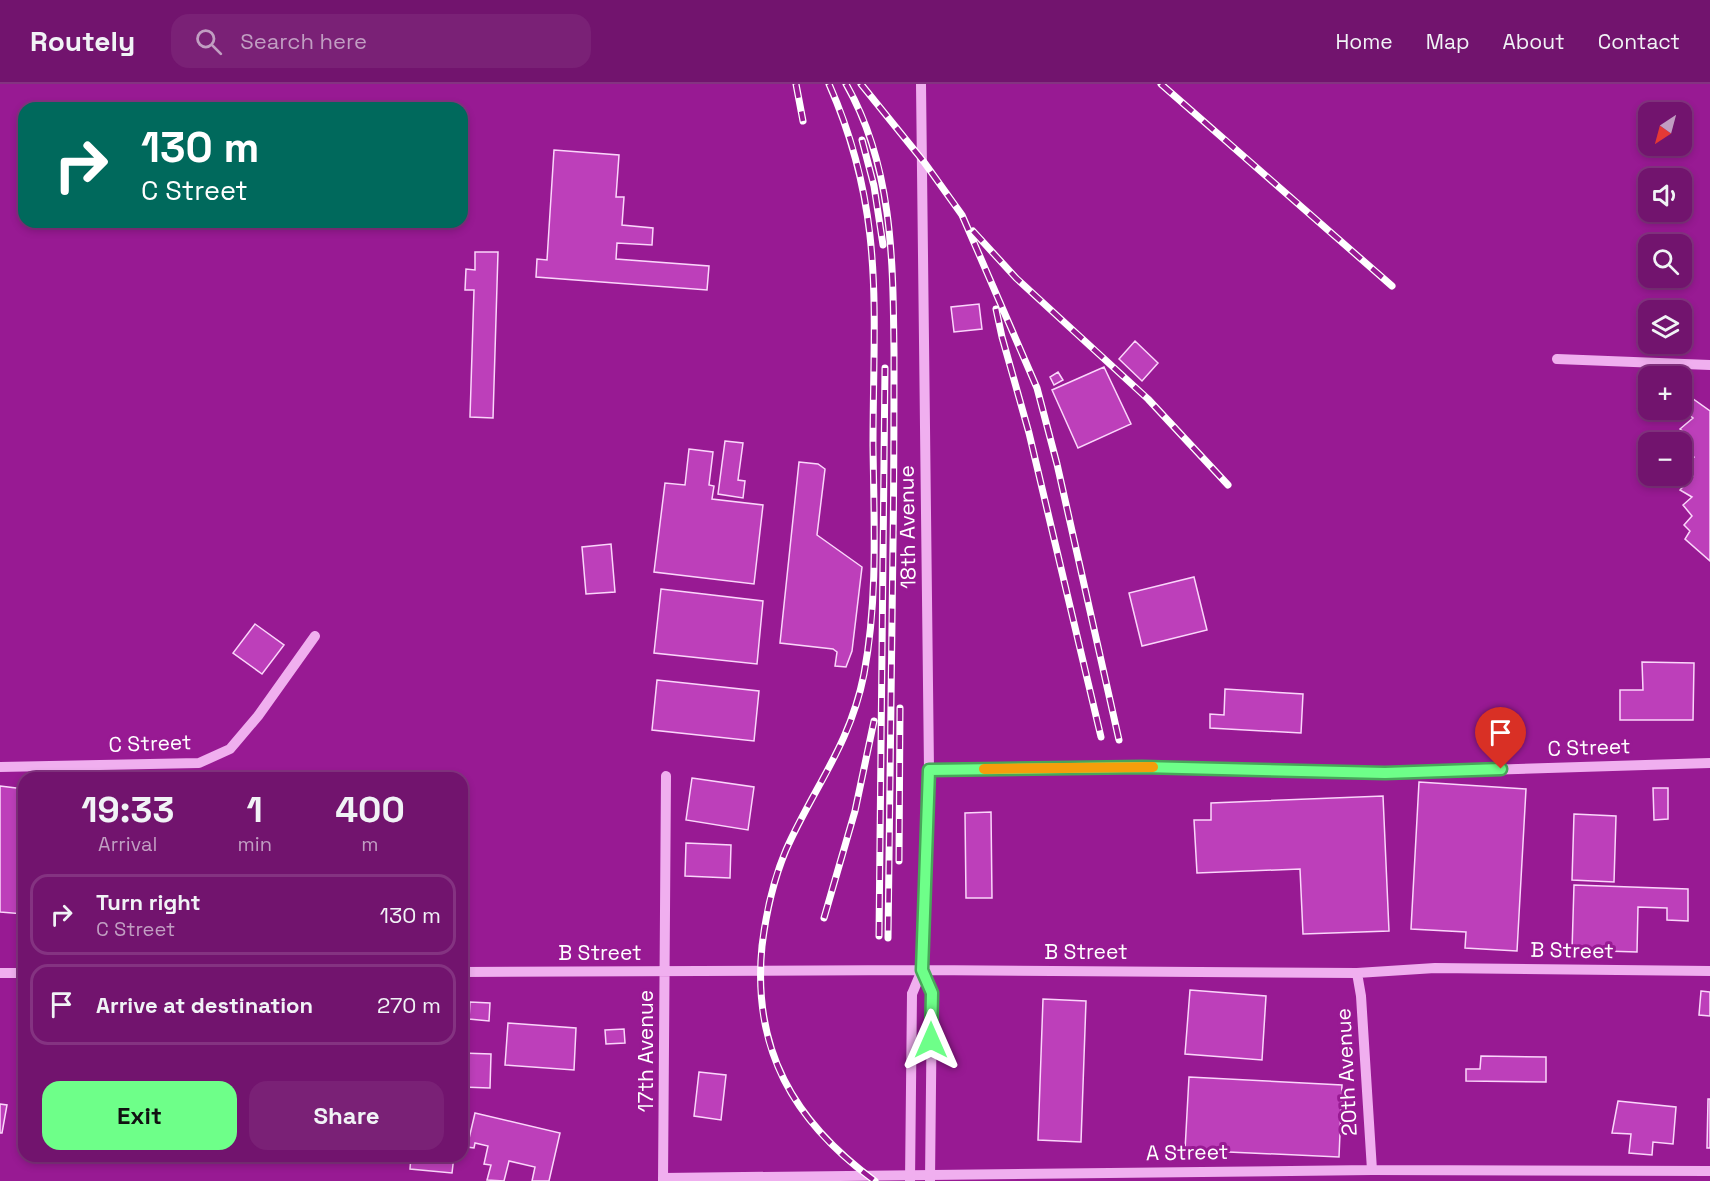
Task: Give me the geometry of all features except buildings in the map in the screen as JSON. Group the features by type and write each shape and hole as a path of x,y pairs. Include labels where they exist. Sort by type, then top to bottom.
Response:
{"street":[{"name":"18th Avenue","path":"910,1181 912,994 922,970 929,770 921,84"},
{"path":"1557,359 1710,365"},
{"name":"C Street","path":"0,767 199,763 230,749 258,716 315,636"},
{"name":"C Street","path":"929,770 1142,767 1385,773 1710,763"},
{"name":"17th Avenue","path":"663,1180 666,776"},
{"name":"B Street","path":"468,972 922,970 1357,973 1435,968 1710,971"},
{"name":"18th Avenue","path":"922,970 932,993 930,1181"},
{"path":"0,973 18,973"},
{"name":"20th Avenue","path":"1357,973 1361,996 1371,1170"},
{"name":"A Street","path":"663,1180 1371,1170 1710,1171"}],"railway":[{"path":"796,84 803,121"},
{"path":"829,84 847,131 860,176 868,220 872,263 874,532 871,617 864,674 850,723 797,827 777,873 762,946 761,983 764,1018 772,1050 784,1080 821,1133 846,1158 875,1181"},
{"path":"846,84 862,115 882,181 893,284 894,472 888,938"},
{"path":"861,84 924,162 962,215 1037,388 1057,464 1119,740"},
{"path":"1161,84 1392,286"},
{"path":"862,140 874,186 883,245"},
{"path":"973,231 1016,278 1148,399 1228,485"},
{"path":"996,309 1029,433 1101,737"},
{"path":"879,936 885,368"},
{"path":"899,861 900,708"},
{"path":"824,918 855,811 874,721"}],"slow traffic":[{"path":"984,769 1153,767"}],"route":[{"path":"931,1040 932,993 922,970 929,770 1142,767 1385,773 1501,769"}]}
